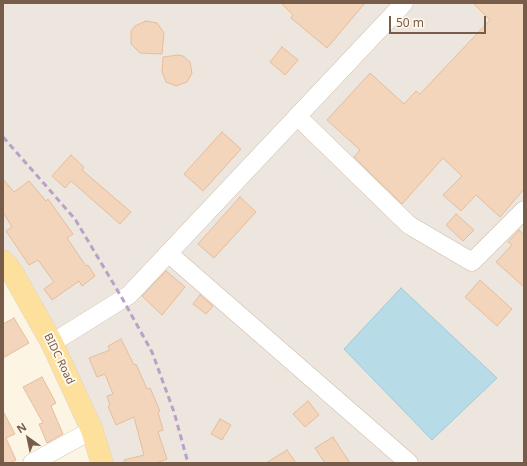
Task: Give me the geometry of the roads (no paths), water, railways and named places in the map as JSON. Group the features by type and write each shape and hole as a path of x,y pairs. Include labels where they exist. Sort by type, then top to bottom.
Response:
{"main road":[{"name":"BIDC Road","path":"3,262 12,272 52,343 92,430 102,463"}],"street":[{"path":"52,343 129,295 404,3"},
{"path":"297,116 409,225 472,262 524,210"},
{"path":"168,253 409,463"},
{"path":"32,463 92,430"}],"water":[{"path":"401,288 497,378 432,440 344,349"}],"railway":[{"path":"3,137 75,219 122,298 152,352 174,412 188,463"}]}
